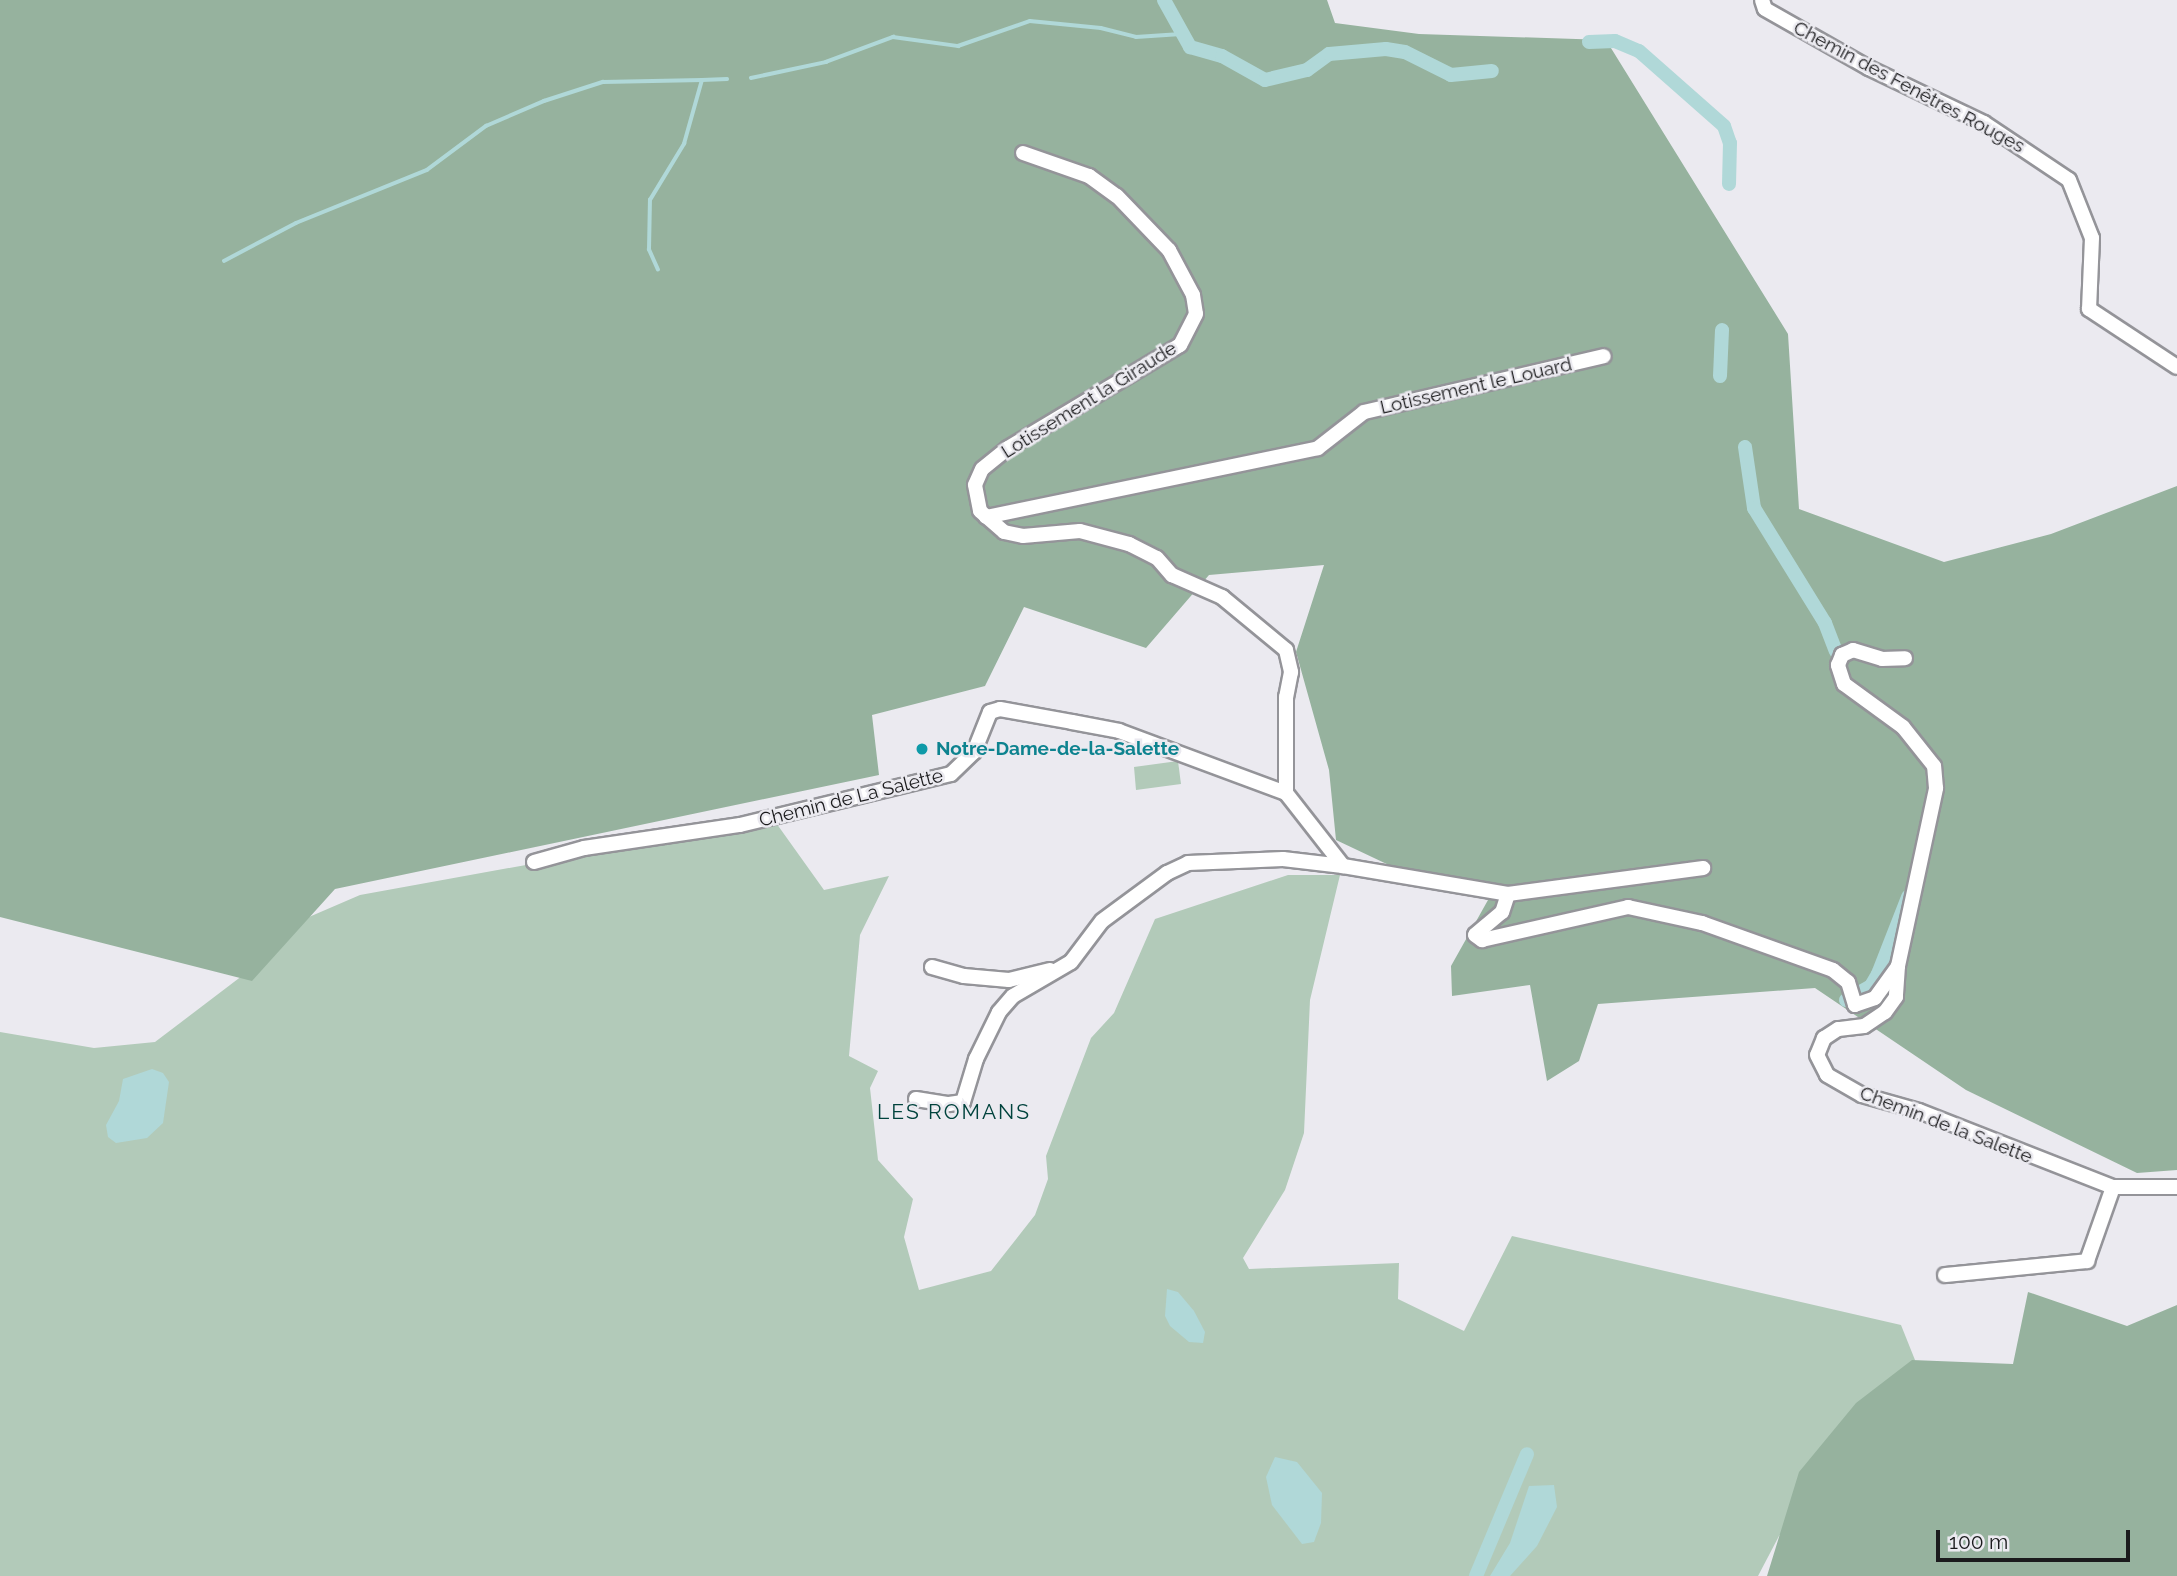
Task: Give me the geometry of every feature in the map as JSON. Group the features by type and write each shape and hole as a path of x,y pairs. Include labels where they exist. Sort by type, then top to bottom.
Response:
{"street":[{"name":"Chemin des Fenêtres Rouges","path":"1762,0 1765,9 1866,66 1984,123 2069,180 2092,238 2089,309 2177,367"},
{"name":"Lotissement la Giraude","path":"986,517 980,511 975,485 982,469 1008,448 1180,345 1196,314 1193,295 1169,250 1117,196 1089,176 1023,153"},
{"name":"Lotissement le Louard","path":"986,517 1318,447 1364,412 1604,356"},
{"path":"986,517 1004,533 1023,536 1080,531 1129,544 1157,558 1172,575 1222,597 1286,650 1291,672 1286,697 1286,793 1343,866"},
{"name":"Chemin de la Salette","path":"1905,658 1882,659 1853,650 1842,655 1839,672 1844,684 1879,706 1912,735 1934,766 1936,788 1898,966 1896,997 1885,1012 1864,1026 1838,1029 1824,1038 1818,1055 1827,1075 1862,1095 1919,1111 2113,1187 2177,1187"},
{"name":"Chemin de La Salette","path":"534,862 584,848 740,825 951,774 974,752 990,712 1000,709 1119,732 1286,793"},
{"path":"916,1099 949,1104 963,1102 976,1059 999,1012 1013,996 1071,962 1119,905 1188,863 1283,859 1343,866 1508,894 1703,867"},
{"path":"1508,894 1502,912 1475,935 1482,940 1628,907 1702,923 1833,970 1848,982 1851,996 1863,1004 1875,998 1898,966"},
{"path":"932,967 964,976 1009,980 1071,962"},
{"path":"1945,1275 2087,1261 2113,1187"}],"green space":[{"path":"0,0 1327,0 1335,23 1419,34 1606,40 1788,334 1799,509 1944,562 2051,534 2177,486 2177,1170 2137,1173 1966,1090 1815,988 1598,1004 1579,1061 1547,1081 1530,985 1452,996 1451,966 1488,900 1410,875 1336,840 1329,770 1296,652 1324,565 1209,575 1146,648 1024,607 985,686 872,715 879,775 335,889 252,981 0,917"},
{"path":"1178,761 1181,784 1136,790 1134,767"},
{"path":"774,820 824,890 889,876 860,935 849,1056 878,1071 870,1088 878,1160 913,1199 904,1237 919,1290 991,1271 1035,1215 1048,1179 1046,1156 1091,1038 1114,1013 1155,919 1288,875 1340,875 1310,1000 1304,1133 1285,1190 1243,1258 1249,1269 1399,1263 1398,1299 1464,1331 1512,1236 1901,1325 1915,1360 1779,1536 1758,1576 0,1576 0,1032 94,1048 155,1042 267,957 302,920 360,895"},
{"path":"2028,1292 2127,1326 2177,1305 2177,1576 1767,1576 1799,1472 1856,1403 1912,1360 2013,1364"}],"water":[{"path":"152,1069 163,1073 169,1082 163,1123 147,1138 116,1143 108,1137 106,1125 119,1101 123,1079"},
{"path":"1167,1289 1178,1292 1194,1311 1205,1332 1203,1343 1189,1342 1170,1326 1165,1316"},
{"path":"1275,1457 1297,1462 1322,1493 1321,1523 1314,1542 1302,1544 1272,1505 1266,1477"},
{"path":"1554,1485 1557,1507 1537,1546 1510,1576 1490,1576 1510,1543 1529,1486"}],"waterway":[{"path":"1164,0 1190,47 1222,56 1265,80 1307,70 1329,54 1386,49 1405,52 1451,75 1492,71"},
{"path":"751,78 826,62 893,37 958,46 1030,21 1101,28 1136,37 1181,34"},
{"path":"1589,42 1615,41 1639,51 1724,126 1730,143 1729,184"},
{"path":"658,270 649,250 650,200 684,144 702,80 727,79"},
{"path":"224,261 296,223 427,170 486,126 544,101 603,82 702,80"},
{"path":"1720,376 1722,330"},
{"path":"1745,447 1754,508 1825,623 1836,651"},
{"path":"1846,1000 1871,986 1908,897"},
{"path":"1476,1576 1527,1454"}],"place":[{"name":"Notre-Dame-de-la-Salette","path":"922,749"}],"district":[{"name":"LES ROMANS","path":"954,1112"}]}
